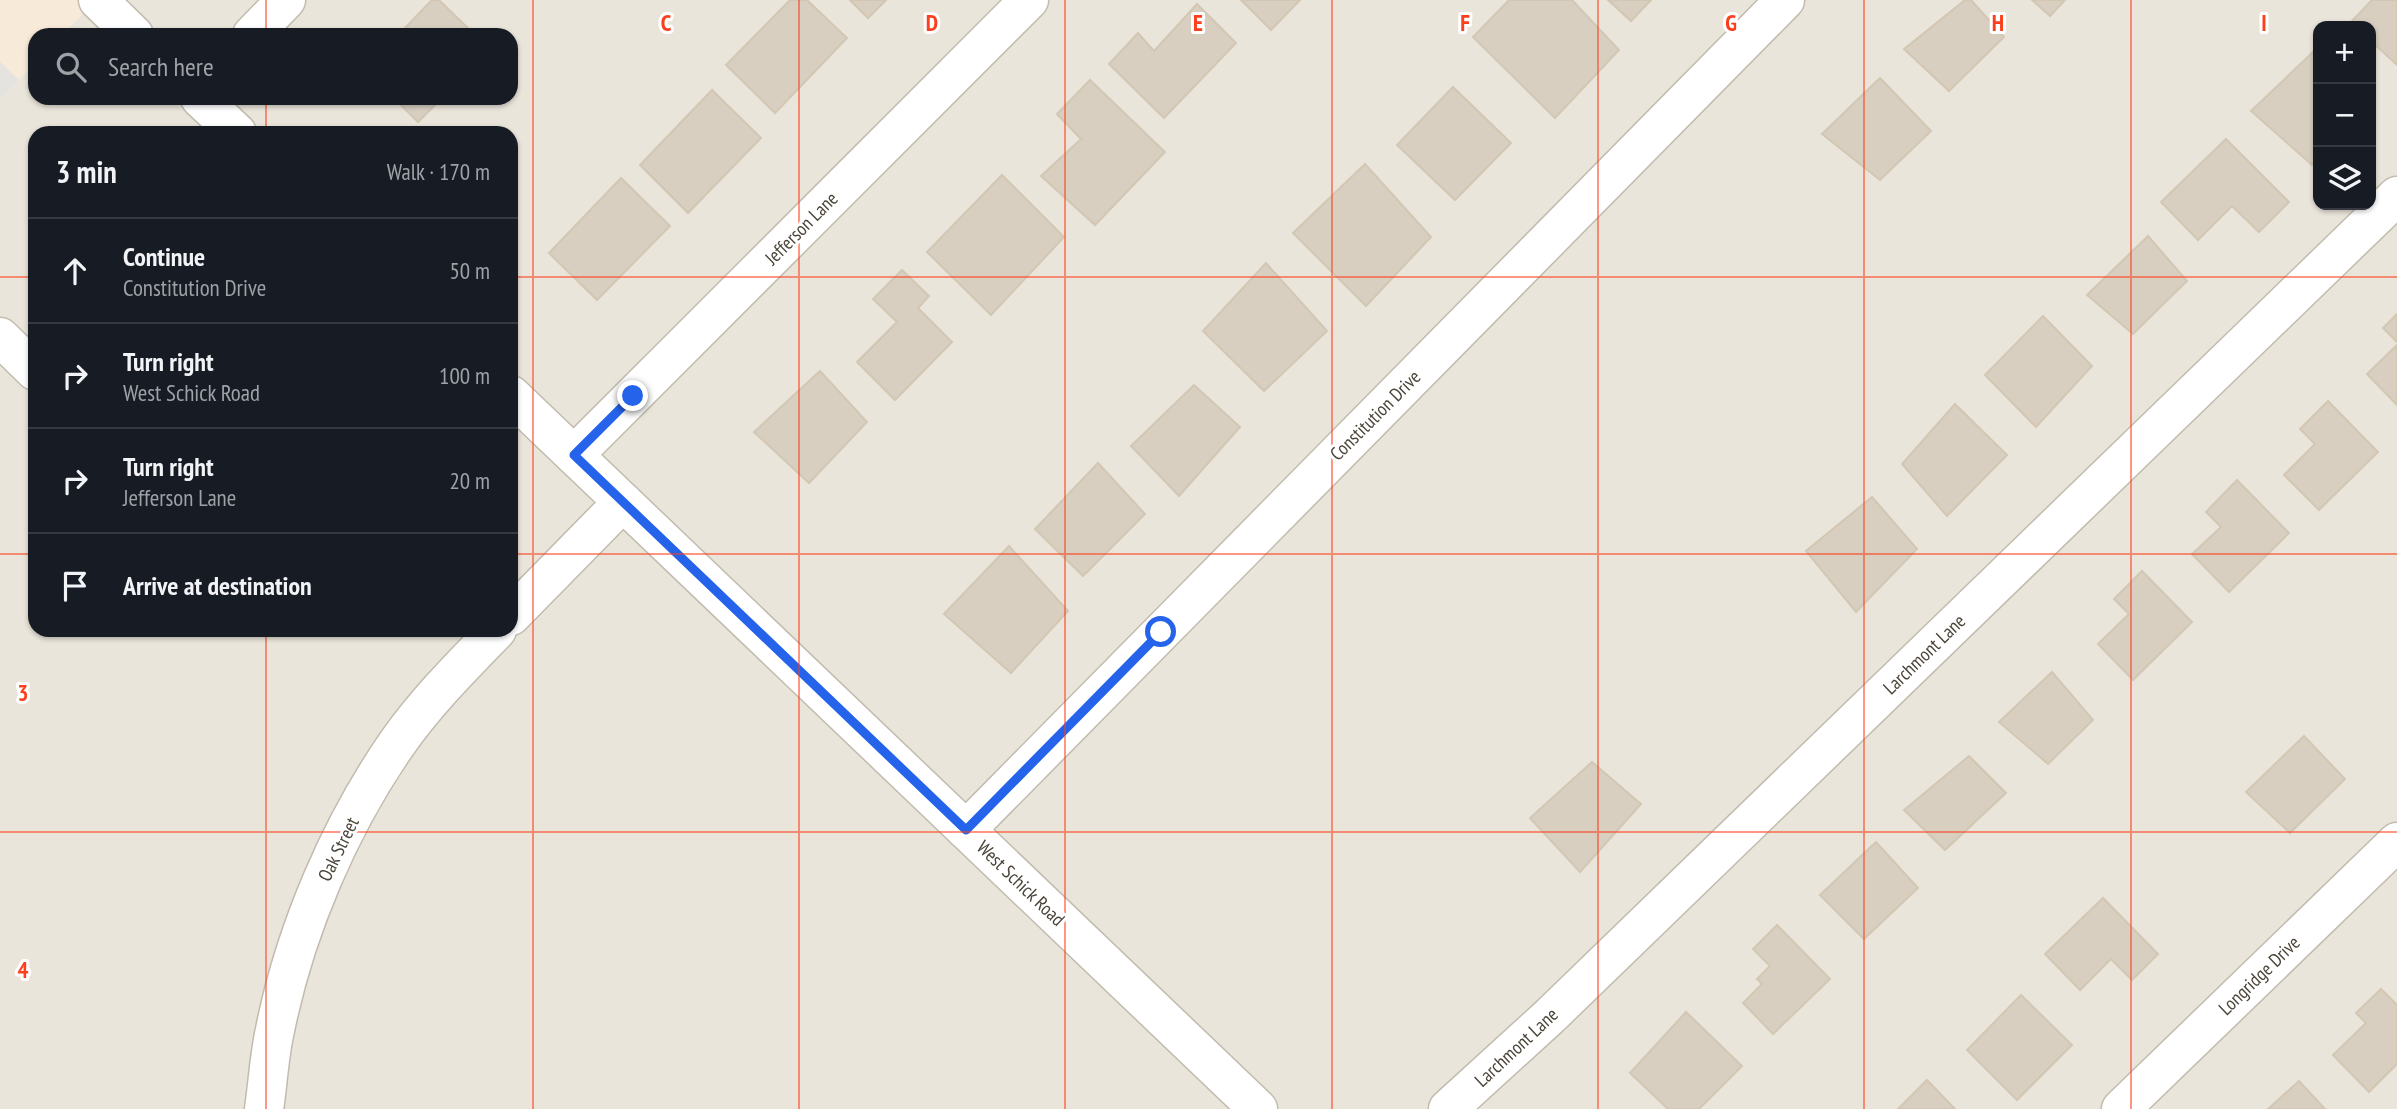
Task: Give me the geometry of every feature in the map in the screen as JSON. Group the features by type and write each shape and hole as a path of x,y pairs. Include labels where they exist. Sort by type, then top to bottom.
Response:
{"street":[{"path":"98,0 127,28"},
{"path":"259,28 286,0"},
{"name":"Jefferson Lane","path":"574,455 1029,0"},
{"name":"Constitution Drive","path":"966,830 1785,0"},
{"path":"207,105 230,126"},
{"name":"Larchmont Lane","path":"1448,1109 1550,1016 2397,196"},
{"path":"0,337 28,364"},
{"name":"West Schick Road","path":"518,402 1258,1109"},
{"path":"518,609 624,502"},
{"name":"Oak Street","path":"264,1109 275,1030 304,925 343,834 397,742 442,686 490,637"},
{"name":"Longridge Drive","path":"2120,1109 2397,842"}],"shaded area":[{"path":"0,0 84,0 90,6 69,28 28,28 28,70 0,100"},
{"path":"112,0 2397,0 2397,1109 1275,1109 518,388 518,126 244,126 222,105 518,105 518,28 142,28"},
{"path":"90,6 114,28 69,28"},
{"path":"0,62 19,80 0,100"},
{"path":"28,70 28,105 194,105 217,126 28,126 28,637 518,637 518,414 1242,1109 0,1109 0,100"}],"building":[{"path":"432,0 439,0 468,28 405,28"},
{"path":"790,0 807,0 847,38 775,113 726,65"},
{"path":"850,0 886,0 868,18"},
{"path":"1241,0 1300,0 1271,30"},
{"path":"1509,0 1572,0 1619,50 1555,118 1473,37"},
{"path":"1608,0 1651,0 1631,21"},
{"path":"1965,0 1971,0 2004,37 1949,91 1904,49"},
{"path":"2032,0 2065,0 2050,16"},
{"path":"2372,0 2397,0 2397,65 2376,46 2376,21 2352,21"},
{"path":"1197,4 1236,43 1164,118 1109,64 1138,33 1154,51"},
{"path":"2313,52 2312,165 2251,111"},
{"path":"1880,78 1931,131 1880,180 1822,134"},
{"path":"1090,80 1165,152 1095,225 1041,176 1081,139 1057,114"},
{"path":"1453,87 1511,143 1455,200 1397,145"},
{"path":"712,90 761,138 688,213 640,165"},
{"path":"401,105 435,105 418,122"},
{"path":"2226,139 2289,202 2259,232 2232,206 2198,240 2161,202"},
{"path":"1365,164 1431,237 1366,306 1293,233"},
{"path":"1002,175 1064,237 991,315 927,252"},
{"path":"621,178 670,226 597,300 549,253"},
{"path":"2148,236 2187,281 2133,334 2087,295"},
{"path":"1266,263 1327,331 1264,391 1203,331"},
{"path":"902,270 929,296 918,308 952,342 895,400 857,362 897,322 873,299"},
{"path":"2397,314 2397,342 2383,328"},
{"path":"2043,316 2092,366 2036,427 1985,375"},
{"path":"2397,345 2397,405 2367,374"},
{"path":"820,371 867,422 809,483 754,432"},
{"path":"1194,385 1240,427 1179,496 1131,446"},
{"path":"2328,401 2378,452 2319,510 2284,475 2315,444 2300,429"},
{"path":"1955,404 2007,455 1947,516 1902,464"},
{"path":"1098,463 1145,514 1083,576 1035,529"},
{"path":"2237,480 2289,533 2229,592 2192,554 2221,527 2206,512"},
{"path":"1872,497 1917,549 1856,612 1806,551"},
{"path":"1009,546 1068,611 1011,673 944,614"},
{"path":"2142,571 2192,622 2133,680 2098,644 2129,614 2114,599"},
{"path":"2052,672 2093,720 2048,764 1999,722"},
{"path":"2304,736 2345,779 2290,833 2246,792"},
{"path":"1969,756 2006,793 1945,850 1904,810"},
{"path":"1592,762 1641,804 1580,872 1530,818"},
{"path":"1876,842 1918,888 1864,939 1820,895"},
{"path":"2103,898 2158,954 2132,980 2111,959 2080,990 2045,954"},
{"path":"1777,925 1830,979 1773,1034 1743,1003 1762,984 1757,979 1770,966 1753,949"},
{"path":"2381,989 2397,1005 2397,1064 2369,1092 2333,1055 2366,1023 2356,1013"},
{"path":"2021,995 2072,1045 2017,1100 1967,1050"},
{"path":"1686,1012 1742,1066 1699,1109 1668,1109 1630,1073"},
{"path":"1927,1080 1955,1109 1898,1109"},
{"path":"2299,1081 2325,1109 2268,1109"}],"route":[{"path":"633,396 574,455 966,830 1161,632"}]}
